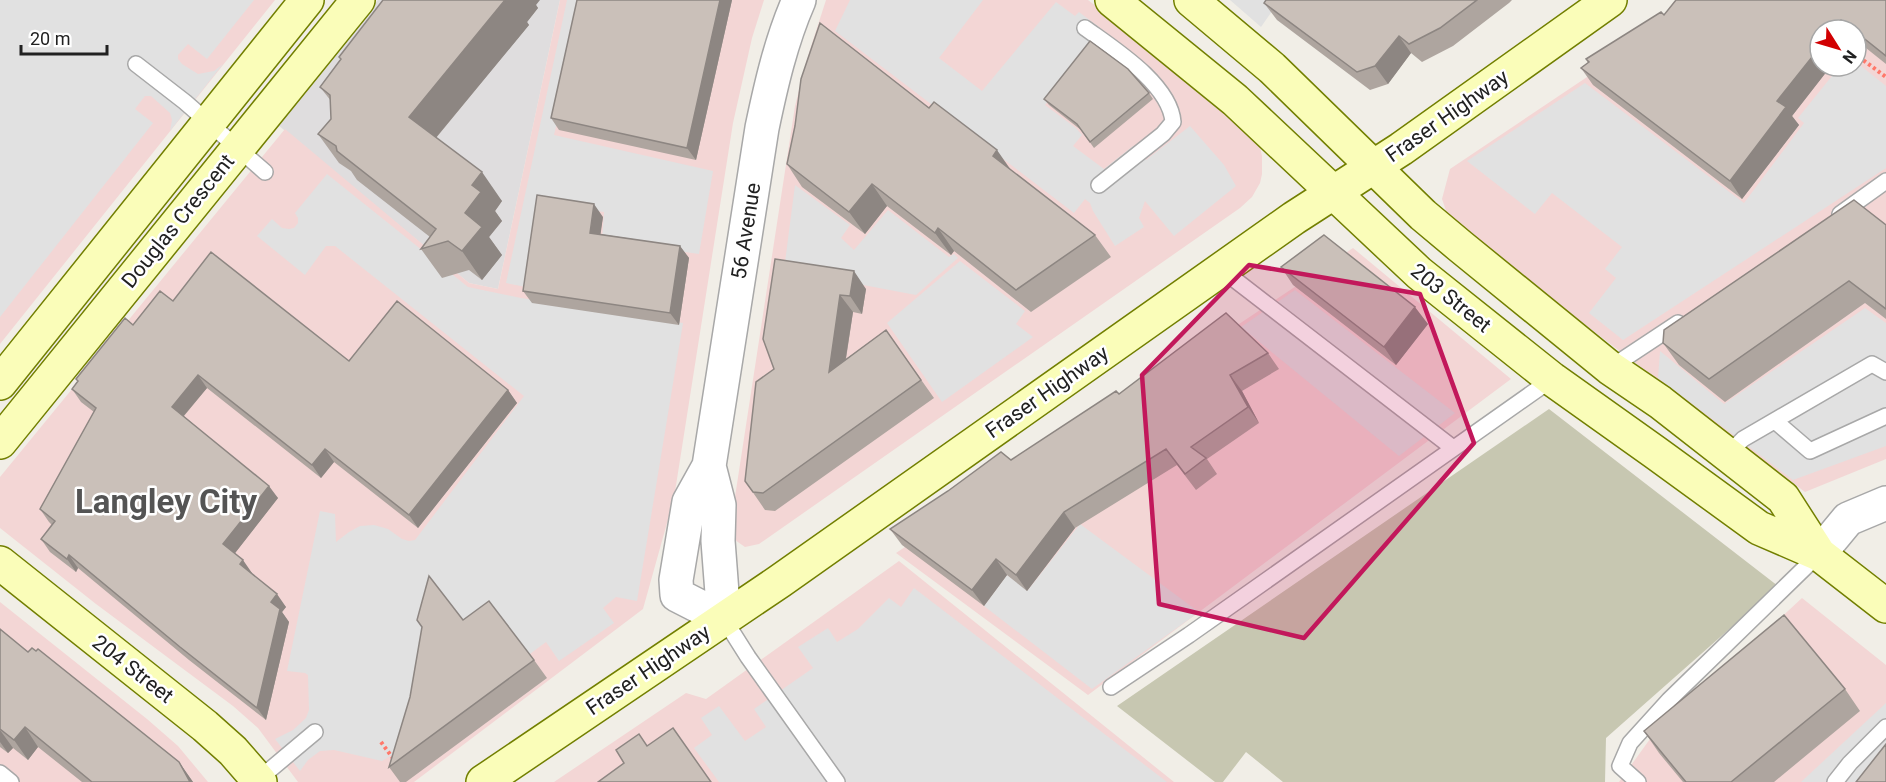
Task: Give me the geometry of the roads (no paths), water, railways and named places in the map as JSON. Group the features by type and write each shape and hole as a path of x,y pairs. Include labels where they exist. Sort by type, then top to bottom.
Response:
{"main road":[{"name":"Douglas Crescent","path":"0,383 307,0"},
{"name":"Douglas Crescent","path":"0,442 358,0"},
{"name":"203 Street","path":"1112,0 1235,100 1419,273 1552,380 1759,528 1820,554 1886,606"},
{"name":"203 Street","path":"1191,0 1272,68 1423,215 1610,368 1660,402 1783,498 1820,554"},
{"name":"Fraser Highway","path":"483,782 780,581 1221,269 1440,121 1610,0"},
{"name":"204 Street","path":"0,563 205,726 233,751 259,781"}],"street":[{"name":"56 Avenue","path":"724,619 677,596 676,580 688,502 709,466 762,128 774,74 790,21 799,0"},
{"name":"56 Avenue","path":"709,466 719,505 717,541 724,619"},
{"path":"1820,554 1848,519 1886,502"}],"lane":[{"path":"1085,28 1143,71 1172,109 1173,122 1163,135 1099,185"},
{"path":"136,64 265,172"},
{"path":"1831,220 1886,181"},
{"path":"1221,269 1453,448"},
{"path":"1610,368 1690,316"},
{"path":"1727,455 1743,440 1872,364 1886,372"},
{"path":"1111,687 1189,635 1552,380"},
{"path":"1775,421 1810,451 1886,416"},
{"path":"1638,782 1620,766 1630,743 1669,700 1820,554"},
{"path":"724,619 837,782"},
{"path":"1835,782 1850,763 1886,727"},
{"path":"259,781 315,732"},
{"path":"0,773 11,782"}],"district":[{"name":"Langley City","path":"166,501"}]}
